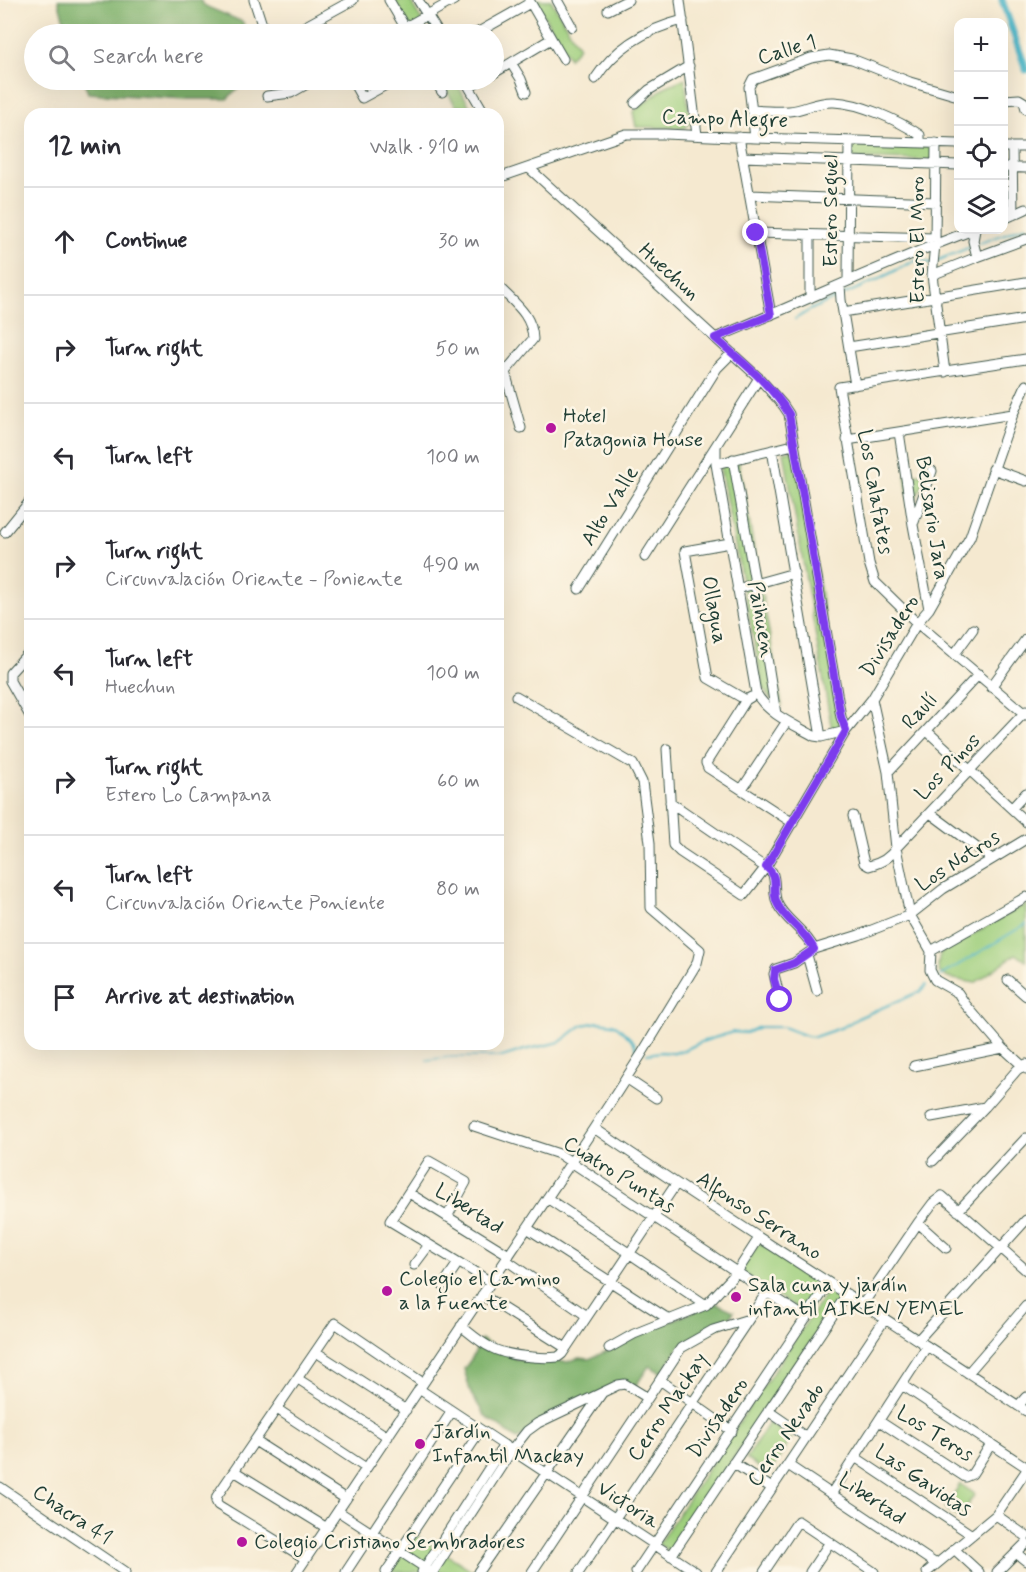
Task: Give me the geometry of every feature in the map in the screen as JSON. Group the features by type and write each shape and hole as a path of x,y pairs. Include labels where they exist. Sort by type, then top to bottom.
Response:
{"street":[{"path":"254,0 262,24"},
{"path":"309,24 352,0"},
{"path":"389,0 403,24"},
{"path":"418,0 433,24"},
{"path":"416,24 454,0"},
{"path":"557,0 572,27"},
{"path":"608,10 628,0"},
{"path":"680,0 697,135"},
{"path":"492,24 530,2 563,59"},
{"path":"595,79 611,58 625,47 652,30 683,20"},
{"path":"504,67 551,39"},
{"name":"Calle 1","path":"755,138 749,87 753,79 811,58 829,55 852,59 910,82 954,95"},
{"path":"512,63 526,92"},
{"path":"635,103 650,90 689,66"},
{"path":"267,96 291,93 296,90"},
{"path":"358,90 362,98 377,90"},
{"path":"471,90 481,108"},
{"path":"1008,100 1019,99 1024,102 1026,109"},
{"path":"752,110 791,111 814,104 833,102 858,106 910,128 920,135 920,143"},
{"name":"Campo Alegre","path":"504,176 626,134 954,144"},
{"path":"739,137 771,315"},
{"name":"Estero Seguel","path":"849,141 849,236 841,300 855,385"},
{"name":"Estero El Moro","path":"936,143 935,241 932,272 933,297 945,372"},
{"path":"1008,147 1026,147"},
{"path":"742,157 954,165"},
{"path":"1008,167 1026,168"},
{"name":"Huechun","path":"529,168 759,378 789,414 793,445"},
{"path":"750,195 936,202"},
{"path":"1008,217 1026,208"},
{"path":"756,233 898,237 935,241"},
{"path":"715,338 843,285 935,241 960,234"},
{"path":"974,234 975,249"},
{"path":"810,235 810,298"},
{"path":"898,237 898,258"},
{"path":"932,272 975,249 1026,239"},
{"path":"843,312 1026,282"},
{"path":"504,292 527,316 533,329 533,339 505,372 521,428"},
{"path":"849,346 1026,319"},
{"name":"Alto Valle","path":"579,589 717,368 732,353"},
{"path":"855,385 1026,359"},
{"path":"645,557 759,378"},
{"name":"Los Calafates","path":"855,385 838,387 869,563 875,582 917,623 1025,713"},
{"name":"Divisadero","path":"931,951 910,915 896,848 888,771 872,699 917,623 929,609 970,537 1013,414 1026,385"},
{"path":"847,440 1013,414"},
{"name":"Belisario Jara","path":"899,432 929,609"},
{"path":"716,464 793,445 841,717 846,731"},
{"name":"Paihuen","path":"716,447 716,464 756,693"},
{"path":"772,450 821,737"},
{"path":"733,459 776,714"},
{"path":"993,469 1026,481"},
{"path":"913,525 932,471"},
{"path":"5,532 24,508"},
{"name":"Ollagua","path":"730,543 685,551 708,678 746,700"},
{"path":"738,589 755,583 815,575"},
{"path":"954,655 973,629"},
{"path":"992,687 1026,639"},
{"path":"24,658 10,673 10,681 24,706"},
{"name":"Raulí","path":"888,771 979,674"},
{"path":"793,822 708,768 706,763 746,700 756,693 762,704 814,736 821,737 846,731"},
{"path":"297,1572 594,1128 697,963 700,950 651,908 650,843 642,782 633,764 516,696"},
{"path":"667,749 674,846 688,858 744,895 766,867 846,731 872,699"},
{"name":"Los Pinos","path":"854,816 862,860 866,865 871,866 884,861 1025,713"},
{"path":"742,789 787,721"},
{"path":"927,730 1026,822"},
{"path":"1012,808 1026,793"},
{"path":"670,802 772,872 774,893 779,908 807,937 817,991"},
{"path":"930,813 992,859"},
{"name":"Los Notros","path":"780,1000 774,979 776,969 794,963 811,952 910,915 943,889 1026,839"},
{"path":"933,1161 1017,1070 1025,1067 1003,1048 958,993 935,980 930,970 931,951 1026,897"},
{"path":"1008,980 1026,996"},
{"path":"914,1066 1003,1048"},
{"path":"626,1078 656,1098"},
{"path":"931,1117 985,1107"},
{"name":"Cuatro Puntas","path":"474,1126 559,1154 806,1318"},
{"name":"Alfonso Serrano","path":"594,1128 676,1184 1022,1409"},
{"path":"958,1211 1026,1138"},
{"path":"447,1217 466,1182 429,1161 390,1221 491,1282"},
{"path":"461,1326 490,1347 501,1352 558,1357 676,1184"},
{"name":"Libertad","path":"409,1193 507,1257 587,1316"},
{"path":"863,1304 918,1223 933,1203 942,1196 1026,1270"},
{"path":"547,1198 706,1305"},
{"path":"918,1340 1026,1220"},
{"path":"918,1223 946,1248"},
{"path":"527,1228 670,1320"},
{"path":"609,1348 634,1334 706,1305 737,1272 759,1238"},
{"path":"414,1265 429,1245"},
{"path":"443,1285 458,1263"},
{"name":"Divisadero","path":"636,1572 829,1283"},
{"name":"Cerro Mackay","path":"579,1572 766,1292"},
{"name":"Divisadero","path":"671,1556 847,1294"},
{"path":"482,1295 566,1348"},
{"path":"968,1373 1026,1306"},
{"path":"532,1572 681,1348 713,1330 748,1319"},
{"name":"Cerro Nevado","path":"716,1572 885,1319"},
{"name":"Victoria","path":"316,1352 335,1323 452,1411 696,1572"},
{"path":"831,1494 927,1346"},
{"path":"306,1559 218,1505 217,1496 234,1470 316,1352 406,1410"},
{"path":"298,1379 388,1437"},
{"path":"660,1380 732,1431"},
{"path":"338,1511 428,1571 508,1448 527,1431 603,1391 625,1384 648,1398"},
{"path":"902,1385 991,1444 1025,1473 996,1515 927,1572"},
{"path":"478,1572 603,1391"},
{"path":"1022,1409 1026,1397"},
{"path":"278,1409 366,1468"},
{"path":"346,1572 452,1411"},
{"path":"768,1411 806,1437"},
{"name":"Los Teros","path":"879,1421 965,1477 972,1474 991,1444"},
{"path":"386,1572 480,1430"},
{"path":"255,1440 346,1499"},
{"name":"Las Gaviotas","path":"855,1457 972,1535"},
{"path":"733,1463 772,1488"},
{"name":"Libertad","path":"788,1465 936,1564"},
{"path":"234,1470 327,1528"},
{"name":"Chacra 41","path":"0,1487 124,1572"},
{"path":"996,1515 1026,1536"},
{"path":"764,1572 798,1521 874,1572"},
{"path":"810,1572 830,1542"},
{"path":"997,1572 1026,1543"},
{"path":"954,1549 979,1572"},
{"path":"1016,1552 1026,1561"},
{"path":"856,1572 862,1563"}],"green space":[{"path":"58,0 200,0 205,6 244,24 65,24"},
{"path":"394,0 410,0 423,24 408,24"},
{"path":"535,0 551,0 579,47 569,58"},
{"path":"685,78 690,122 685,128 636,127 633,112 665,87"},
{"path":"87,90 236,90 227,99 88,93"},
{"path":"446,90 461,90 470,108 456,106"},
{"path":"852,144 933,147 933,160 852,159"},
{"path":"796,449 844,729 832,730 784,452"},
{"path":"738,459 782,705 769,697 763,687 719,463"},
{"path":"928,474 910,510 905,475"},
{"path":"1026,904 1026,961 1016,954 975,983 948,978 939,972 940,953"},
{"path":"759,1243 825,1283 805,1314 740,1271"},
{"path":"830,1287 842,1295 671,1552 658,1544"},
{"path":"716,1303 734,1311 727,1323 681,1345 662,1373 649,1366 635,1387 625,1382 517,1439 486,1417 471,1394 464,1369 481,1339 516,1359 567,1362 579,1358 589,1359 640,1333"},
{"path":"769,1423 792,1438 769,1474 746,1459"},
{"path":"960,1484 975,1494 959,1518 945,1508"},
{"path":"415,1535 475,1572 391,1572"}],"waterway":[{"path":"1002,0 1026,70"},
{"path":"978,244 1026,226"},
{"path":"936,261 973,246"},
{"path":"843,295 916,260 931,263"},
{"path":"795,319 838,297"},
{"path":"940,976 1026,924"},
{"path":"647,1054 674,1053 733,1032 746,1033 759,1027 783,1027 814,1037 843,1027 858,1018 921,991 926,985"},
{"path":"427,1060 449,1057 502,1057 560,1042 582,1025 599,1022 617,1026 633,1041 637,1049 642,1051"}],"place":[{"name":"Hotel Patagonia House","path":"551,428"},
{"name":"Colegio el Camino a la Fuente","path":"387,1291"},
{"name":"Sala cuna y jardín infantil AIKEN YEMEL","path":"736,1297"},
{"name":"Jardín Infantil Mackay","path":"420,1444"},
{"name":"Colegio Cristiano Sembradores","path":"242,1542"}],"route":[{"path":"756,233 771,315 715,338 759,378 789,414 815,575 841,717 846,731 766,867 772,872 775,880 774,893 779,908 807,937 814,949 794,963 774,971 780,1000"}]}
